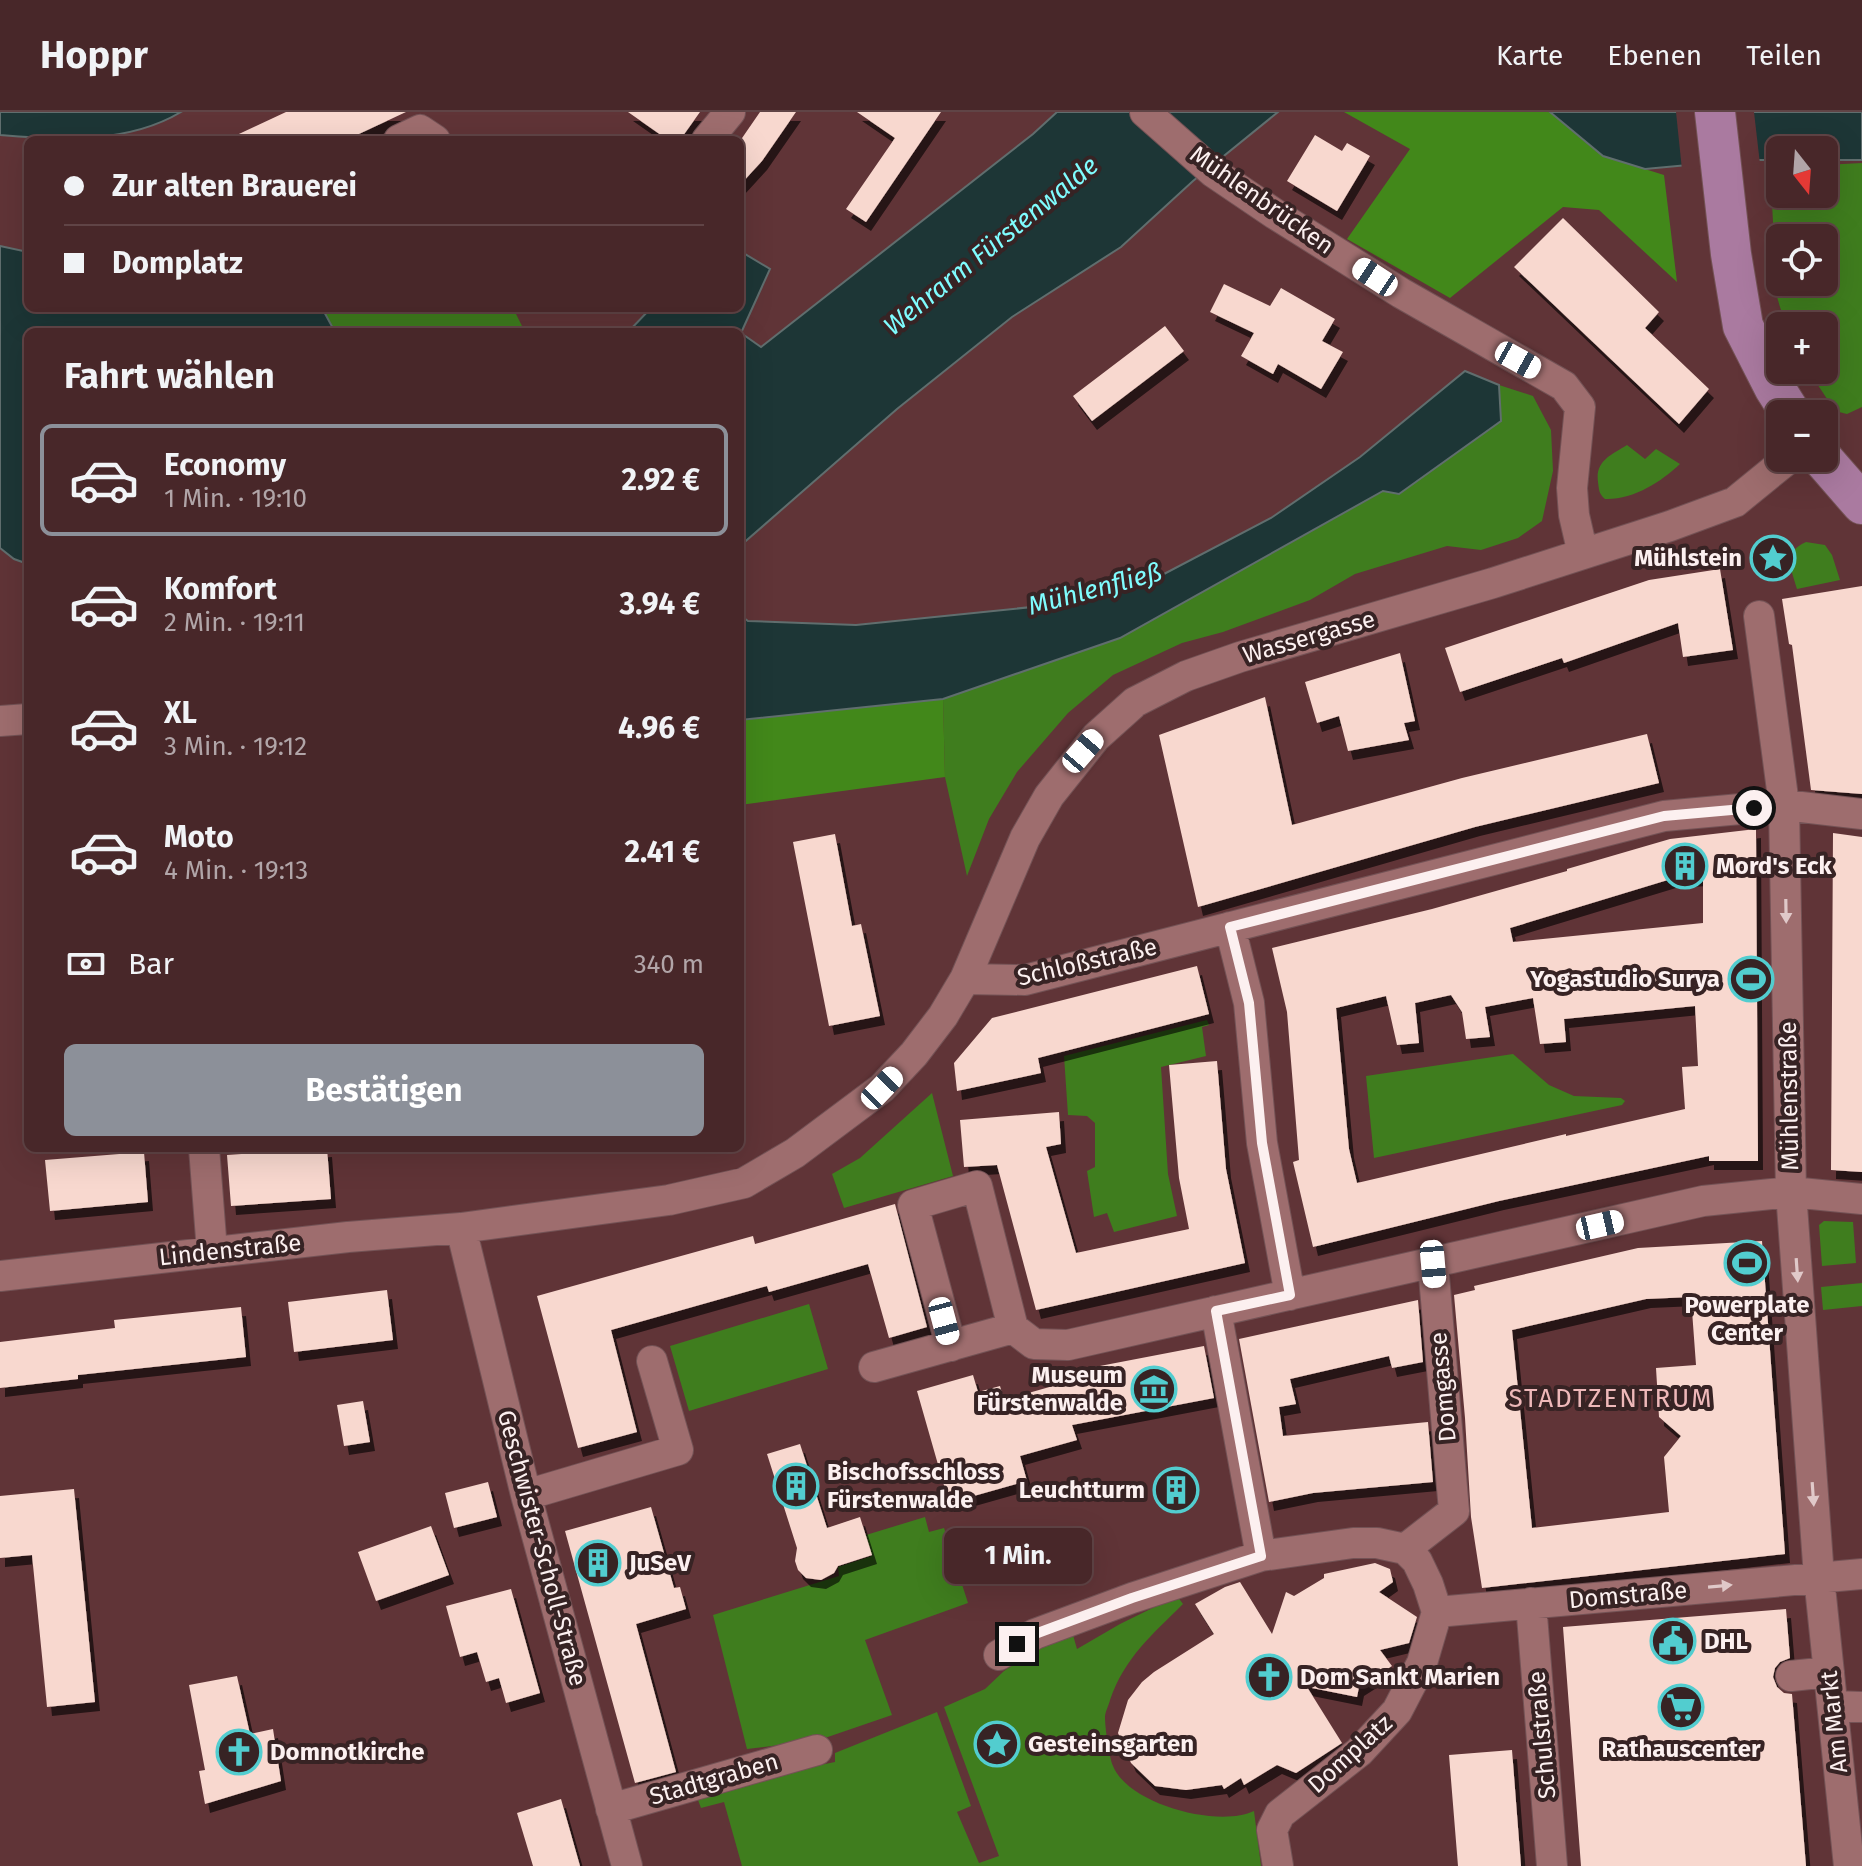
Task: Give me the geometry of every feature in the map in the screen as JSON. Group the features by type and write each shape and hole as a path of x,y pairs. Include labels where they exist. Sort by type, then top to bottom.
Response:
{"main road":[{"path":"1715,112 1731,254 1743,326 1782,400"},
{"path":"1834,472 1862,504"}],"street":[{"path":"710,136 730,112"},
{"name":"Mühlenbrücken","path":"1145,112 1213,172 1401,293 1564,386 1580,407 1572,488 1574,515 1583,554"},
{"path":"407,136 420,130 429,136"},
{"name":"Wassergasse","path":"965,979 1025,838 1049,796 1096,737 1135,702 1186,676 1240,657 1583,554 1735,502 1772,472"},
{"name":"Mühlenstraße","path":"1759,616 1784,805 1791,1192 1819,1577"},
{"path":"0,721 24,719"},
{"name":"Schloßstraße","path":"965,979 1025,980 1664,816 1784,805 1862,814"},
{"path":"1230,927 1249,1003 1262,1143 1290,1295"},
{"path":"461,1228 669,1200 744,1183 795,1153 882,1088 914,1054 943,1016 965,979"},
{"path":"204,1152 212,1251"},
{"path":"951,1346 913,1205 977,1186 1013,1328 1034,1344 1068,1345 1703,1201 1791,1192 1862,1199"},
{"name":"Lindenstraße","path":"0,1276 212,1251 461,1228"},
{"name":"Geschwister-Scholl-Straße","path":"461,1228 526,1495 627,1866"},
{"name":"Domgasse","path":"1405,1549 1454,1511 1433,1264"},
{"path":"1216,1311 1261,1556"},
{"path":"874,1367 1013,1328"},
{"path":"526,1495 678,1450 652,1361"},
{"path":"999,1655 1049,1629 1261,1556 1353,1543 1377,1543 1405,1549 1417,1561 1437,1612"},
{"name":"Domstraße","path":"1437,1612 1862,1574"},
{"name":"Am Markt","path":"1819,1577 1829,1672 1847,1707 1849,1866"},
{"name":"Schulstraße","path":"1531,1603 1552,1866"},
{"name":"Domplatz","path":"1278,1866 1272,1830 1280,1814 1359,1752 1397,1711 1422,1663 1437,1612"},
{"path":"1791,1676 1829,1672"},
{"name":"Stadtgraben","path":"611,1809 817,1750"}],"green space":[{"path":"1344,112 1550,112 1603,156 1664,175 1677,282 1599,210 1563,207 1450,298 1347,239 1410,149"},
{"path":"1862,163 1862,407 1847,414 1838,412 1838,400 1828,400 1817,384 1838,384 1838,312 1782,312 1777,296 1838,296 1838,224 1773,224 1772,208 1838,208 1838,164"},
{"path":"324,312 515,312 523,328 333,328"},
{"path":"1499,385 1533,396 1551,430 1553,471 1542,521 1518,538 1481,550 1447,546 1355,574 1310,600 1223,632 1182,643 1113,675 1068,713 1017,772 989,819 967,876 945,777 943,699 1120,638 1384,491 1399,494 1501,421"},
{"path":"1627,445 1645,459 1656,449 1680,464 1646,489 1605,499 1599,490 1599,469 1605,459"},
{"path":"1806,542 1825,545 1832,555 1840,580 1797,589 1791,556 1798,546"},
{"path":"943,699 945,777 744,804 744,720"},
{"path":"1207,1020 1209,1025 1202,1027 1206,1056 1161,1067 1168,1174 1177,1216 1114,1232 1107,1213 1094,1217 1087,1171 1095,1167 1095,1123 1087,1116 1068,1115 1064,1056"},
{"path":"1513,1054 1549,1085 1574,1096 1621,1098 1625,1101 1622,1105 1374,1158 1366,1076"},
{"path":"932,1093 953,1176 844,1208 832,1174 860,1158"},
{"path":"1824,1221 1853,1222 1856,1263 1822,1266 1819,1225"},
{"path":"1862,1283 1862,1306 1823,1310 1821,1287"},
{"path":"809,1304 828,1369 689,1411 670,1346"},
{"path":"925,1517 929,1532 944,1528 968,1603 865,1640 892,1715 819,1740 747,1749 713,1615 839,1576 838,1567 872,1556 866,1535"},
{"path":"1177,1596 1183,1604 1132,1659 1110,1700 1105,1717 1113,1766 1122,1780 1137,1792 1176,1810 1219,1817 1254,1811 1261,1866 742,1866 724,1802 701,1808 698,1800 701,1789 835,1762 835,1753 937,1712 971,1806 957,1812 979,1863 999,1856 944,1707 985,1689 1004,1671 1038,1648 1073,1635 1077,1649"}],"water":[{"path":"0,112 181,112 139,130 116,135 0,135"},
{"name":"Wehrarm Fürstenwalde","path":"1057,112 1278,112 1193,181 1121,247 1012,317 897,409 744,543 744,335 761,347"},
{"path":"1550,112 1862,112 1862,160 1838,160 1838,136 1766,136 1766,160 1645,169 1603,156"},
{"path":"0,246 24,251 24,312 324,312 333,328 24,328 24,563 0,548"},
{"path":"744,253 770,269 743,328 632,328 647,312 744,312"},
{"path":"1465,371 1499,385 1501,421 1399,494 1383,491 1120,638 943,699 744,720 744,618 748,621 856,625 1071,603 1164,574 1271,518 1360,457"}],"pier":[{"path":"1676,112 1754,112 1760,164 1682,170"}],"building":[{"path":"286,112 406,112 355,136 235,136"},
{"path":"628,112 700,112 683,136 662,136"},
{"path":"760,112 796,112 762,161 744,181 743,136"},
{"path":"857,112 941,112 866,222 846,209 895,138"},
{"path":"1315,135 1342,151 1347,143 1370,156 1337,211 1287,181"},
{"path":"1563,218 1659,312 1645,328 1709,389 1679,424 1514,267"},
{"path":"1224,284 1270,306 1281,288 1335,319 1322,341 1343,352 1321,389 1278,364 1273,374 1241,356 1254,333 1210,312"},
{"path":"1165,326 1184,351 1092,421 1073,396"},
{"path":"1720,569 1733,650 1683,657 1678,623 1564,663 1562,658 1460,692 1445,648 1649,580"},
{"path":"1862,586 1862,794 1811,790 1792,645 1789,644 1782,599"},
{"path":"1400,653 1415,721 1404,723 1409,740 1348,751 1339,716 1317,723 1305,682"},
{"path":"1265,697 1292,825 1462,778 1647,734 1659,783 1475,827 1198,907 1159,735"},
{"path":"1756,829 1758,1161 1709,1161 1709,1156 1499,1201 1313,1247 1293,1162 1299,1160 1287,1012 1272,948 1432,909 1670,839","holes":["1703,877 1703,923 1513,942 1510,928 1671,879","1451,995 1462,1012 1466,1039 1490,1037 1485,1007 1533,998 1540,1044 1566,1042 1564,1019 1695,1006 1698,1066 1682,1067 1685,1109 1357,1183 1349,1149 1336,1008 1386,996 1397,1045 1419,1043 1415,1003"]},
{"path":"1833,833 1862,837 1862,1172 1831,1170"},
{"path":"835,834 852,926 861,924 880,1016 829,1026 793,842"},
{"path":"1197,966 1209,1014 1038,1058 1041,1073 957,1091 954,1063 992,1018"},
{"path":"1217,1061 1226,1169 1245,1263 1036,1310 997,1165 964,1167 960,1120 1059,1112 1061,1144 1046,1147 1076,1253 1189,1229 1179,1178 1169,1065"},
{"path":"144,1152 148,1202 50,1211 45,1160"},
{"path":"327,1152 331,1199 231,1206 227,1155"},
{"path":"895,1204 927,1327 889,1338 868,1264 769,1292 767,1286 611,1330 637,1432 578,1448 537,1296 753,1236 755,1244"},
{"path":"1762,1241 1785,1554 1482,1588 1471,1517 1454,1295 1475,1290 1474,1286 1638,1248","holes":["1691,1297 1696,1365 1656,1368 1659,1417 1681,1436 1664,1457 1669,1512 1532,1528 1512,1330 1646,1299"]},
{"path":"387,1290 393,1340 294,1352 288,1302"},
{"path":"1418,1300 1423,1362 1392,1368 1389,1356 1290,1379 1296,1404 1279,1407 1283,1436 1428,1422 1433,1482 1313,1493 1269,1502 1239,1339"},
{"path":"241,1307 246,1357 78,1375 78,1379 0,1388 0,1342 115,1328 114,1320"},
{"path":"1204,1346 1214,1398 1072,1425 1077,1440 1020,1456 1027,1481 949,1503 917,1391 973,1375 978,1392 1000,1386 1004,1400 1081,1378 1079,1370"},
{"path":"363,1401 370,1442 344,1446 337,1405"},
{"name":"Bischofsschloss Fürstenwalde","path":"800,1444 827,1528 860,1517 872,1555 838,1566 834,1573 821,1580 806,1578 798,1570 795,1561 797,1548 767,1454"},
{"path":"488,1482 497,1517 454,1528 445,1493"},
{"path":"74,1489 95,1702 47,1707 32,1555 0,1558 0,1496"},
{"path":"651,1507 674,1588 680,1587 686,1609 636,1624 676,1772 635,1783 565,1531"},
{"path":"431,1526 449,1575 376,1601 358,1552"},
{"name":"Dom Sankt Marien","path":"1375,1563 1390,1569 1393,1582 1379,1592 1417,1617 1409,1643 1380,1650 1392,1666 1359,1687 1357,1697 1307,1687 1342,1743 1296,1773 1277,1765 1244,1785 1241,1778 1224,1789 1222,1785 1186,1790 1155,1786 1131,1763 1118,1733 1128,1700 1154,1672 1214,1634 1195,1604 1240,1582 1272,1634 1286,1592 1294,1596 1324,1578 1324,1574"},
{"path":"511,1589 540,1693 506,1703 499,1678 486,1682 477,1652 460,1657 446,1606"},
{"name":"Rathauscenter","path":"1786,1609 1790,1658 1780,1662 1773,1677 1777,1687 1784,1693 1792,1694 1806,1866 1581,1866 1563,1627"},
{"name":"Domnotkirche","path":"237,1676 250,1734 273,1729 281,1781 205,1804 199,1771 205,1770 189,1685"},
{"path":"1512,1750 1521,1866 1458,1866 1449,1755"},
{"path":"561,1799 580,1866 533,1866 517,1813"}],"place":[{"name":"Mühlstein","path":"1773,558"},
{"name":"Mord's Eck","path":"1685,866"},
{"name":"Yogastudio Surya","path":"1751,979"},
{"name":"Powerplate Center","path":"1747,1263"},
{"name":"Museum Fürstenwalde","path":"1154,1389"},
{"name":"Bischofsschloss Fürstenwalde","path":"796,1486"},
{"name":"Leuchtturm","path":"1176,1490"},
{"name":"JuSeV","path":"598,1563"},
{"name":"DHL","path":"1673,1641"},
{"name":"Dom Sankt Marien","path":"1269,1677"},
{"name":"Rathauscenter","path":"1681,1707"},
{"name":"Gesteinsgarten","path":"997,1744"},
{"name":"Domnotkirche","path":"239,1752"}],"district":[{"name":"STADTZENTRUM","path":"1611,1398"}],"route":[{"path":"1017,1644 1035,1634 1132,1598 1261,1556 1216,1311 1290,1295 1262,1143 1249,1003 1230,927 1664,816 1754,808"}],"water label":[{"name":"Mühlenfließ","path":"1095,589"}]}
